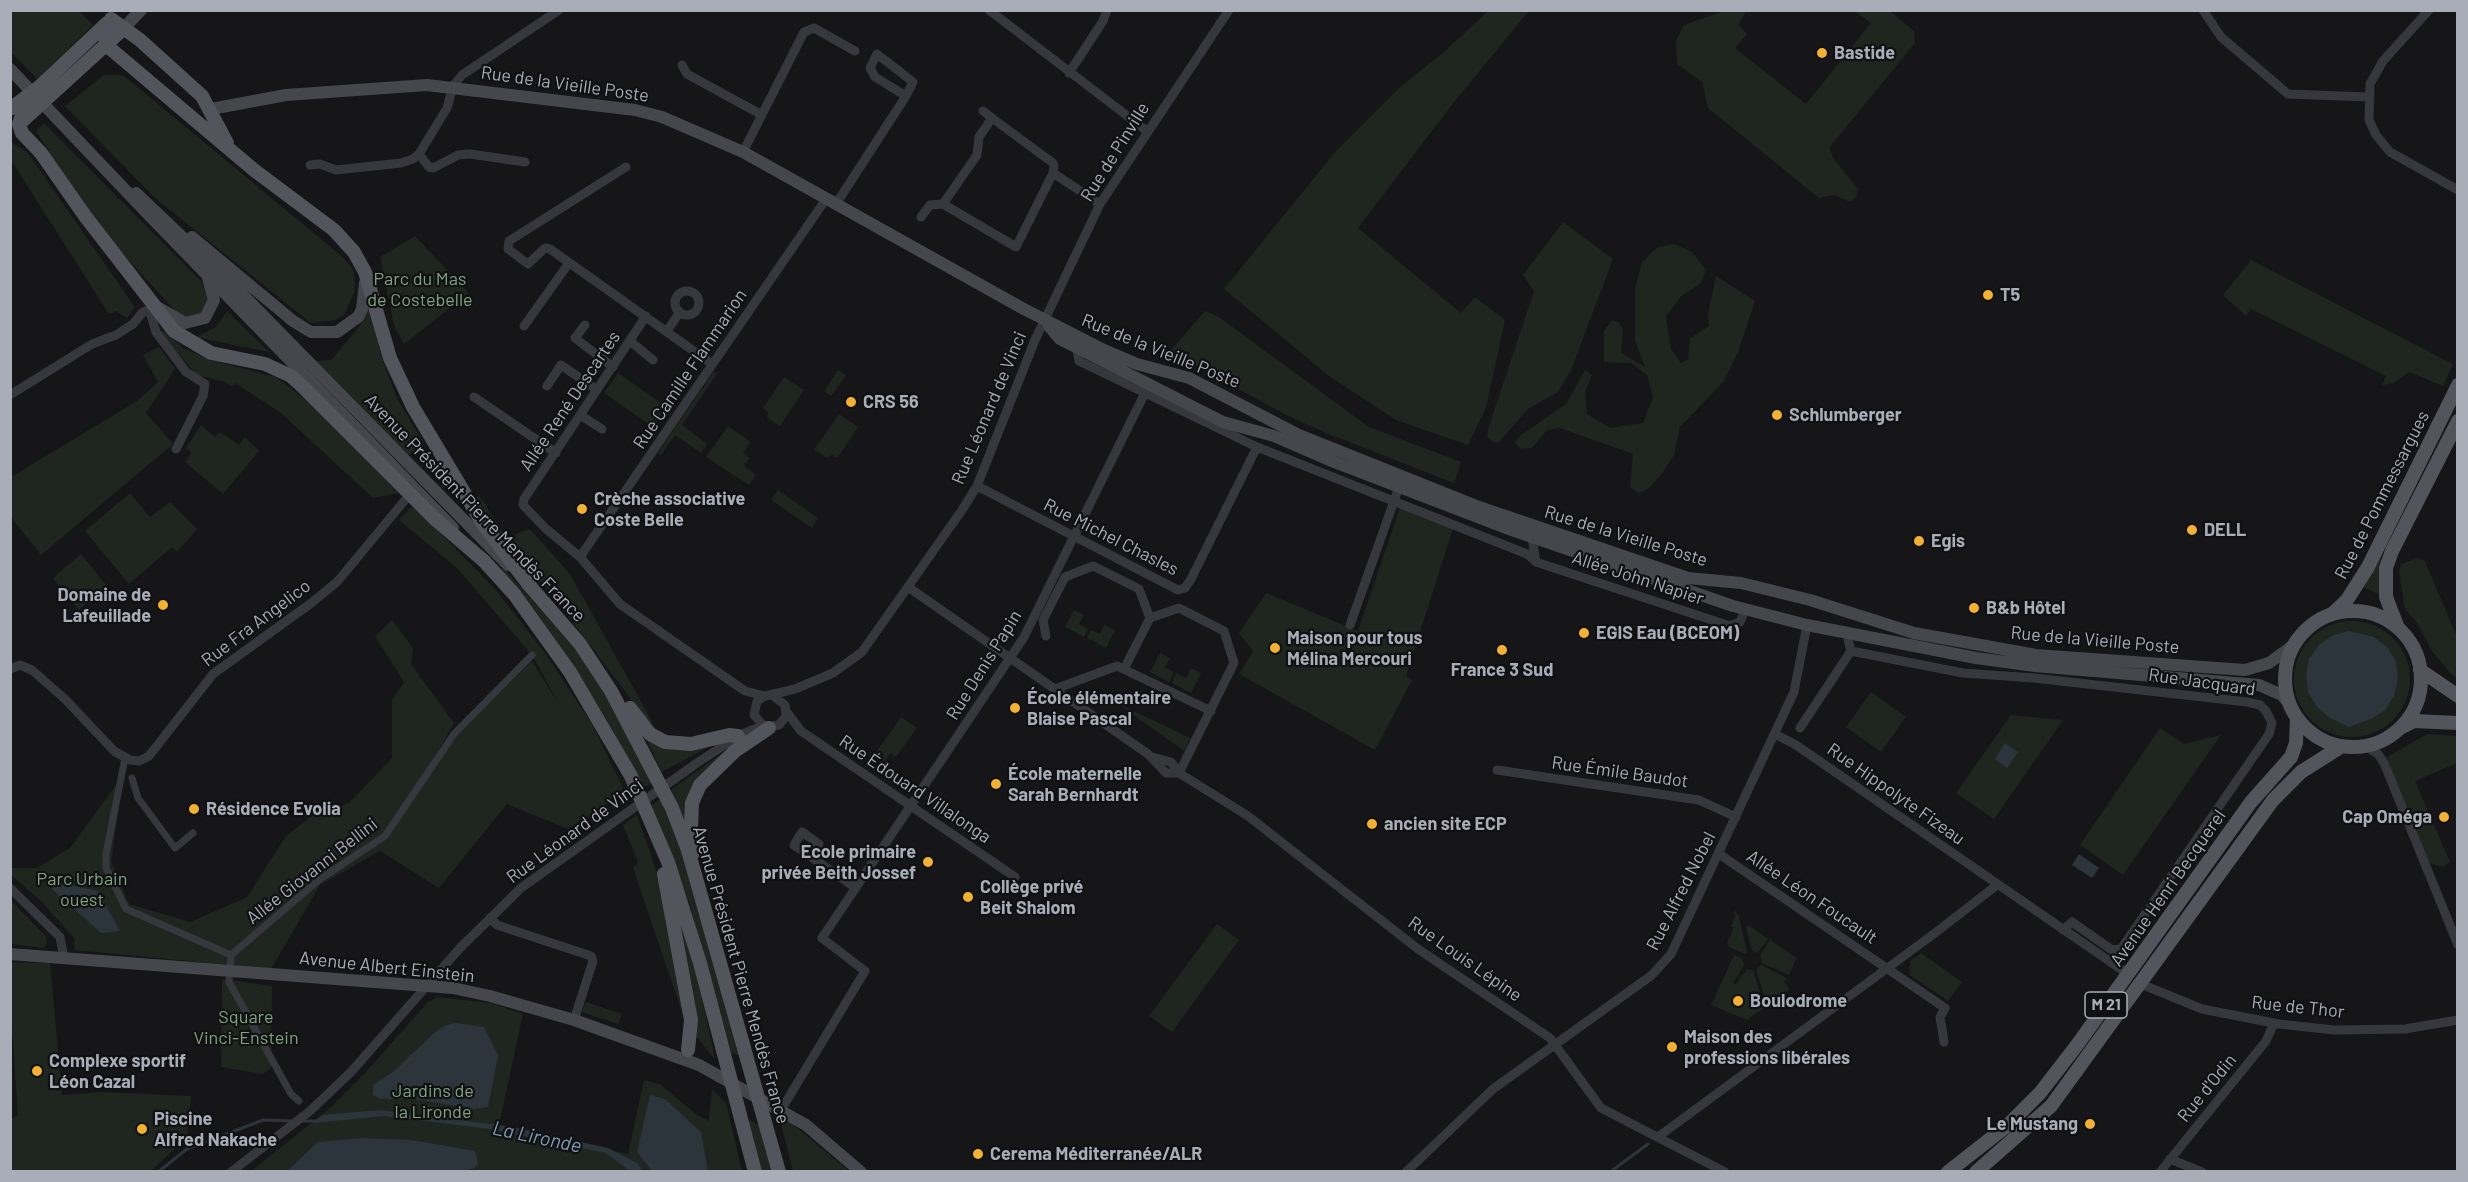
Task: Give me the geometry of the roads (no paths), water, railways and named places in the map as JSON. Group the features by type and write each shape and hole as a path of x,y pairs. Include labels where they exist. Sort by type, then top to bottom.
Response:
{"main road":[{"path":"15,126 31,115 141,10"},
{"path":"115,15 123,29 177,72 202,96 211,109 225,140 236,154"},
{"path":"115,15 105,34 106,45 236,154 339,235 354,252 365,272 390,358 400,383 483,524 529,585"},
{"path":"10,109 32,86 115,15"},
{"name":"Avenue Président Pierre Mendès France","path":"10,69 32,86 53,113 484,561 514,594 570,672 615,747 658,838 684,908 756,1172"},
{"name":"Rue de la Vieille Poste","path":"211,109 286,95 427,85 453,86 635,110 673,121 743,152 1045,320 1137,364 1189,378 1299,435 1479,507 1696,580 1741,584 1810,600 1914,633 2036,655 2245,670 2266,665 2295,644"},
{"path":"15,126 32,86"},
{"path":"179,106 200,110 211,109"},
{"path":"31,115 34,139 40,153"},
{"path":"15,126 40,153 85,216 174,331 198,348 217,355 265,364 291,376 410,494 484,561"},
{"name":"Avenue Président Pierre Mendès France","path":"116,178 150,204 529,585 592,660 631,725 672,808 705,902 779,1172"},
{"path":"174,228 186,232 292,321 311,332 336,332 358,317 366,293 365,272"},
{"path":"156,306 185,323 205,318 214,300 214,292 205,272"},
{"name":"Rue de la Vieille Poste","path":"1045,320 1060,339 1143,388 1223,422 1274,436 1399,488 1532,538 1745,610 1807,626 1947,653 2026,665 2259,685 2282,695 2290,705"},
{"name":"Rue de Pommessargues","path":"2330,615 2347,600 2368,567 2457,386"},
{"name":"Rue de Pommessargues","path":"2399,630 2386,597 2386,568 2392,551 2457,421"},
{"path":"2400,728 2408,718 2419,695 2420,670 2409,642 2399,630 2384,619 2367,613 2348,611 2330,615 2309,627 2295,644 2285,673 2290,705 2297,718 2317,736 2342,746 2365,746 2384,739 2414,721 2457,723"},
{"path":"592,660 614,684 645,728 659,739 678,744 690,744 742,734"},
{"path":"2420,670 2457,696"},
{"name":"Avenue Henri Becquerel","path":"1948,1172 2008,1125 2040,1093 2251,802 2291,757 2296,743 2297,718"},
{"path":"705,902 709,892 691,827 692,803 709,775 735,751 768,727"},
{"name":"Avenue Henri Becquerel","path":"1976,1172 2051,1106 2273,800 2301,772 2342,746"},
{"path":"658,838 655,848 670,899 691,1020 686,1054"},
{"name":"Avenue Albert Einstein","path":"10,954 427,986 490,996 686,1054 806,1125 861,1172"}],"street":[{"path":"310,165 320,164 336,170 407,162 419,154 447,108 453,86 471,69 559,10"},
{"path":"989,10 1147,131"},
{"path":"1069,73 1104,21 1107,10"},
{"name":"Rue de Pinville","path":"1045,320 1100,204 1228,10"},
{"path":"2429,10 2383,61 2370,84 2369,120 2376,135 2390,152 2457,190"},
{"path":"2207,12 2221,37 2288,94 2368,98"},
{"path":"743,152 804,32 814,28 855,51"},
{"path":"877,54 913,82 906,96 875,77 870,68 877,54"},
{"path":"682,65 687,74 762,115"},
{"name":"Rue Camille Flammarion","path":"580,557 712,364 906,96"},
{"path":"921,217 930,205 943,204 1016,247 1053,173 1053,163 983,111"},
{"path":"943,204 977,155 979,137 992,118"},
{"path":"419,154 429,167 433,168 458,155 470,154 503,161 525,162"},
{"path":"626,167 507,243 509,252 528,264 545,248 556,253 712,364"},
{"path":"1053,173 1100,204"},
{"path":"524,326 570,263"},
{"path":"10,395 92,344 116,335 133,324 143,312 156,306"},
{"path":"156,306 151,315 156,332 186,372 205,384 203,396 176,449"},
{"path":"667,331 680,312"},
{"name":"Allée René Descartes","path":"580,557 525,509 524,499 646,316"},
{"name":"Rue Léonard de Vinci","path":"769,696 795,689 833,673 862,652 977,486 1045,320"},
{"path":"585,325 575,338 613,367"},
{"path":"630,341 653,360"},
{"path":"547,386 561,364 597,390"},
{"name":"Rue de la Vieille Poste","path":"1143,388 1257,447 1459,529 1527,554 1536,562"},
{"name":"Rue Denis Papin","path":"781,1110 865,971 822,938 1011,660 1074,537 1143,388"},
{"path":"474,397 556,453"},
{"path":"580,415 602,429"},
{"path":"1254,430 1257,447 1274,436"},
{"name":"Rue Michel Chasles","path":"977,486 1166,585 1182,590 1191,579 1257,447"},
{"path":"1350,625 1399,488"},
{"name":"Rue Fra Angelico","path":"125,758 139,761 148,756 213,674 329,589 410,494"},
{"path":"1459,529 1465,512"},
{"path":"1532,538 1536,562"},
{"path":"580,557 620,604 745,691 769,696 785,708"},
{"name":"Allée John Napier","path":"1536,562 1730,626 1740,622 1745,610"},
{"path":"1046,636 1043,620 1065,577 1093,567 1139,589 1150,618"},
{"name":"Rue Louis Lépine","path":"908,587 1152,757 1167,759 1179,773 1248,816 1418,949 1556,1044 1601,1108 1725,1172"},
{"path":"1125,667 1150,618 1179,608 1226,634 1234,666 1179,773"},
{"name":"Rue Alfred Nobel","path":"1406,1172 1493,1089 1652,975 1671,954 1794,692 1807,626"},
{"path":"1800,728 1851,651 1846,632"},
{"name":"Rue Jacquard","path":"1851,651 1963,673 2034,678 2247,702 2260,705 2266,711 2272,723 2269,734 2121,949 2112,950 2072,922 2063,930"},
{"name":"Allée Giovanni Bellini","path":"231,955 320,879 385,836 454,734 532,656"},
{"path":"10,669 21,665 32,670 66,700 114,751 125,758 106,854 106,868 126,909 231,955 229,982 291,1094 298,1101"},
{"path":"1055,689 1111,668 1125,667 1211,711"},
{"path":"768,727 783,721 785,708 795,689"},
{"path":"745,691 755,710 768,727"},
{"path":"755,710 769,696"},
{"name":"Rue Édouard Villalonga","path":"785,708 797,728 1015,877"},
{"name":"Rue Léonard de Vinci","path":"742,734 755,710"},
{"path":"768,727 797,728"},
{"name":"Rue Léonard de Vinci","path":"231,1172 310,1111 351,1072 490,918 536,876 742,734 768,727"},
{"name":"Rue Hippolyte Fizeau","path":"1775,734 1796,745 2128,974"},
{"path":"2365,746 2378,754 2384,763 2457,945"},
{"name":"Rue Émile Baudot","path":"1497,770 1700,800 1736,817"},
{"path":"132,778 138,798 175,848 193,833"},
{"path":"810,856 819,844 802,832 794,845 856,888"},
{"name":"Allée Léon Foucault","path":"1719,854 1945,1008 1940,1017 1944,1042"},
{"path":"1658,1137 1832,1001 1885,968 1996,885"},
{"path":"10,888 60,937 64,958"},
{"path":"490,918 497,925 591,956 593,961 574,1020"},
{"name":"Rue de Thor","path":"2141,984 2202,1009 2274,1023 2334,1030 2405,1029 2457,1020"},
{"name":"Rue d'Odin","path":"2160,1172 2266,1041 2274,1023"},
{"path":"2170,1159 2202,1172"}],"water":[{"path":"2349,631 2374,637 2387,647 2396,662 2398,679 2394,696 2385,710 2371,719 2349,727 2330,718 2317,707 2308,692 2306,675 2309,659 2319,645 2333,635"},
{"path":"2005,743 2018,752 2007,768 1995,759"},
{"path":"2079,854 2099,868 2092,878 2072,865"},
{"path":"55,882 98,891 120,931 101,933 52,889"},
{"path":"455,1023 484,1027 498,1055 488,1107 475,1109 413,1099 381,1099 373,1095 373,1085 393,1072 433,1034 444,1026"},
{"path":"650,1095 665,1099 701,1132 708,1171 652,1171 637,1152"},
{"path":"380,1110 514,1127 608,1148 637,1163 643,1171 630,1171 606,1153 490,1129 384,1116 313,1123 322,1115"},
{"path":"363,1138 412,1140 475,1151 478,1162 475,1168 465,1171 287,1171 318,1142"}],"waterway":[{"name":"La Lironde","path":"158,1172 187,1149 263,1120 293,1121"},
{"name":"La Lironde","path":"303,1121 317,1121"},
{"path":"1610,1172 1648,1144"}],"place":[{"name":"Bastide","path":"1822,53"},
{"name":"T5","path":"1988,295"},
{"name":"CRS 56","path":"851,402"},
{"name":"Schlumberger","path":"1777,415"},
{"name":"Crèche associative Coste Belle","path":"582,509"},
{"name":"DELL","path":"2192,530"},
{"name":"Egis","path":"1919,541"},
{"name":"Domaine de Lafeuillade","path":"163,605"},
{"name":"B&b Hôtel","path":"1974,608"},
{"name":"EGIS Eau (BCEOM)","path":"1584,633"},
{"name":"Maison pour tous Mélina Mercouri","path":"1275,648"},
{"name":"France 3 Sud","path":"1502,650"},
{"name":"École élémentaire Blaise Pascal","path":"1015,708"},
{"name":"École maternelle Sarah Bernhardt","path":"996,784"},
{"name":"Résidence Evolia","path":"194,809"},
{"name":"Cap Oméga","path":"2444,817"},
{"name":"ancien site ECP","path":"1372,824"},
{"name":"Ecole primaire privée Beith Jossef","path":"928,862"},
{"name":"Collège privé Beit Shalom","path":"968,897"},
{"name":"Boulodrome","path":"1738,1001"},
{"name":"Maison des professions libérales","path":"1672,1047"},
{"name":"Complexe sportif Léon Cazal","path":"37,1071"},
{"name":"Le Mustang","path":"2090,1124"},
{"name":"Piscine Alfred Nakache","path":"142,1129"},
{"name":"Cerema Méditerranée/ALR","path":"978,1154"}],"park label":[{"name":"Parc du Mas de Costebelle","path":"420,289"},
{"name":"Parc Urbain ouest","path":"82,889"},
{"name":"Square Vinci-Enstein","path":"246,1027"},
{"name":"Jardins de la Lironde","path":"433,1101"}]}
